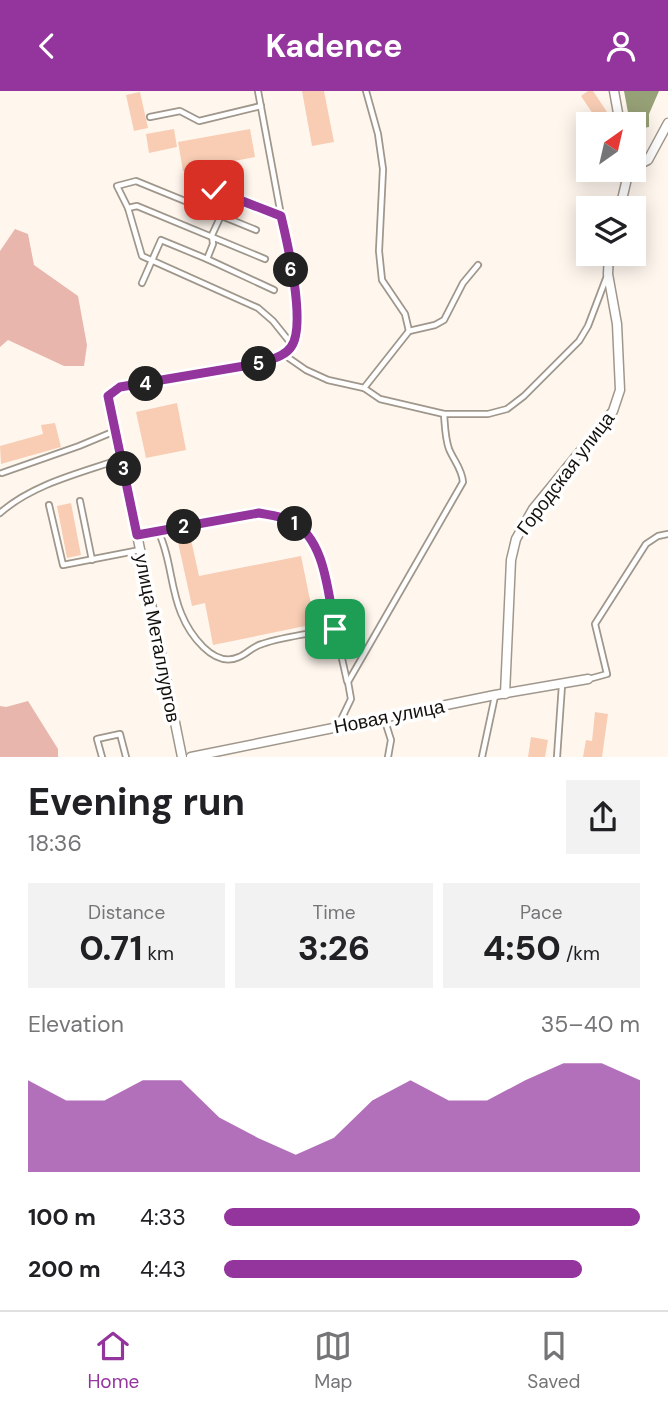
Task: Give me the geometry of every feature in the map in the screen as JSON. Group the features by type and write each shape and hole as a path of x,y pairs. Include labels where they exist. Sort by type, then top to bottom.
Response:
{"street":[{"path":"614,91 618,112"},
{"path":"646,161 667,126"},
{"name":"Городская улица","path":"500,694 511,560 516,539 554,482 613,411 620,390 617,324 608,266"},
{"name":"улица Металлургов","path":"108,396 182,757"},
{"name":"Новая улица","path":"191,757 500,694 588,679"}],"lane":[{"path":"108,396 120,387 262,363 283,354 292,346 297,331 296,296 258,91"},
{"path":"366,91 378,134 383,169 379,251 382,280 405,314 409,331"},
{"path":"150,117 180,111 199,121 261,106"},
{"path":"256,230 136,181 117,186 128,208 142,256 258,308 273,321 292,346"},
{"path":"214,190 281,216"},
{"path":"206,259 213,244 212,235 230,195"},
{"path":"128,208 137,206 265,259"},
{"path":"142,283 161,240 274,290"},
{"path":"364,388 409,331 444,320 463,283 478,265"},
{"path":"283,354 306,370 328,380 364,388 380,399 444,414 488,414 507,409 524,396 579,341 588,326 608,274"},
{"path":"348,683 463,482 462,472 450,451 446,437 444,414"},
{"path":"2,473 116,431"},
{"path":"0,513 30,493 122,459"},
{"path":"80,501 92,560"},
{"path":"49,505 63,565 140,551"},
{"path":"137,535 259,513 293,521 310,539 320,560 348,683 351,699 338,726"},
{"path":"158,531 164,543 180,612 193,636 218,658 238,658 260,644 335,629"},
{"path":"588,679 607,674 596,624 646,544 658,536 668,534"},
{"path":"556,757 563,684"},
{"path":"482,757 484,741 500,694"},
{"path":"384,717 391,740 388,757"},
{"path":"102,757 97,739 120,734 126,757"}],"shaded area":[{"path":"624,91 659,91 649,114 649,127 646,128 646,112 628,112"},
{"path":"15,229 28,234 34,265 78,296 87,345 84,366 64,366 8,340 0,347 0,251"},
{"path":"28,701 58,749 58,757 0,757 0,706"}],"building":[{"path":"302,91 324,91 334,142 312,146"},
{"path":"593,91 607,112 592,112 581,96"},
{"path":"140,92 148,128 134,131 126,95"},
{"path":"174,129 177,147 149,153 146,134"},
{"path":"250,129 255,157 183,171 178,142"},
{"path":"177,403 186,450 146,458 136,412"},
{"path":"55,423 61,447 1,464 0,446 43,434 41,425"},
{"path":"71,503 81,555 67,558 57,506"},
{"path":"190,535 199,576 301,556 315,624 213,645 205,603 192,606 177,538"},
{"path":"595,712 608,714 602,757 583,757 586,740 592,741"},
{"path":"531,737 548,740 545,757 528,757"}],"route":[{"path":"214,190 281,216 296,296 297,331 292,346 283,354 262,363 169,381 120,387 108,396 137,535 259,513 293,521 314,546 320,560 335,629"}]}
